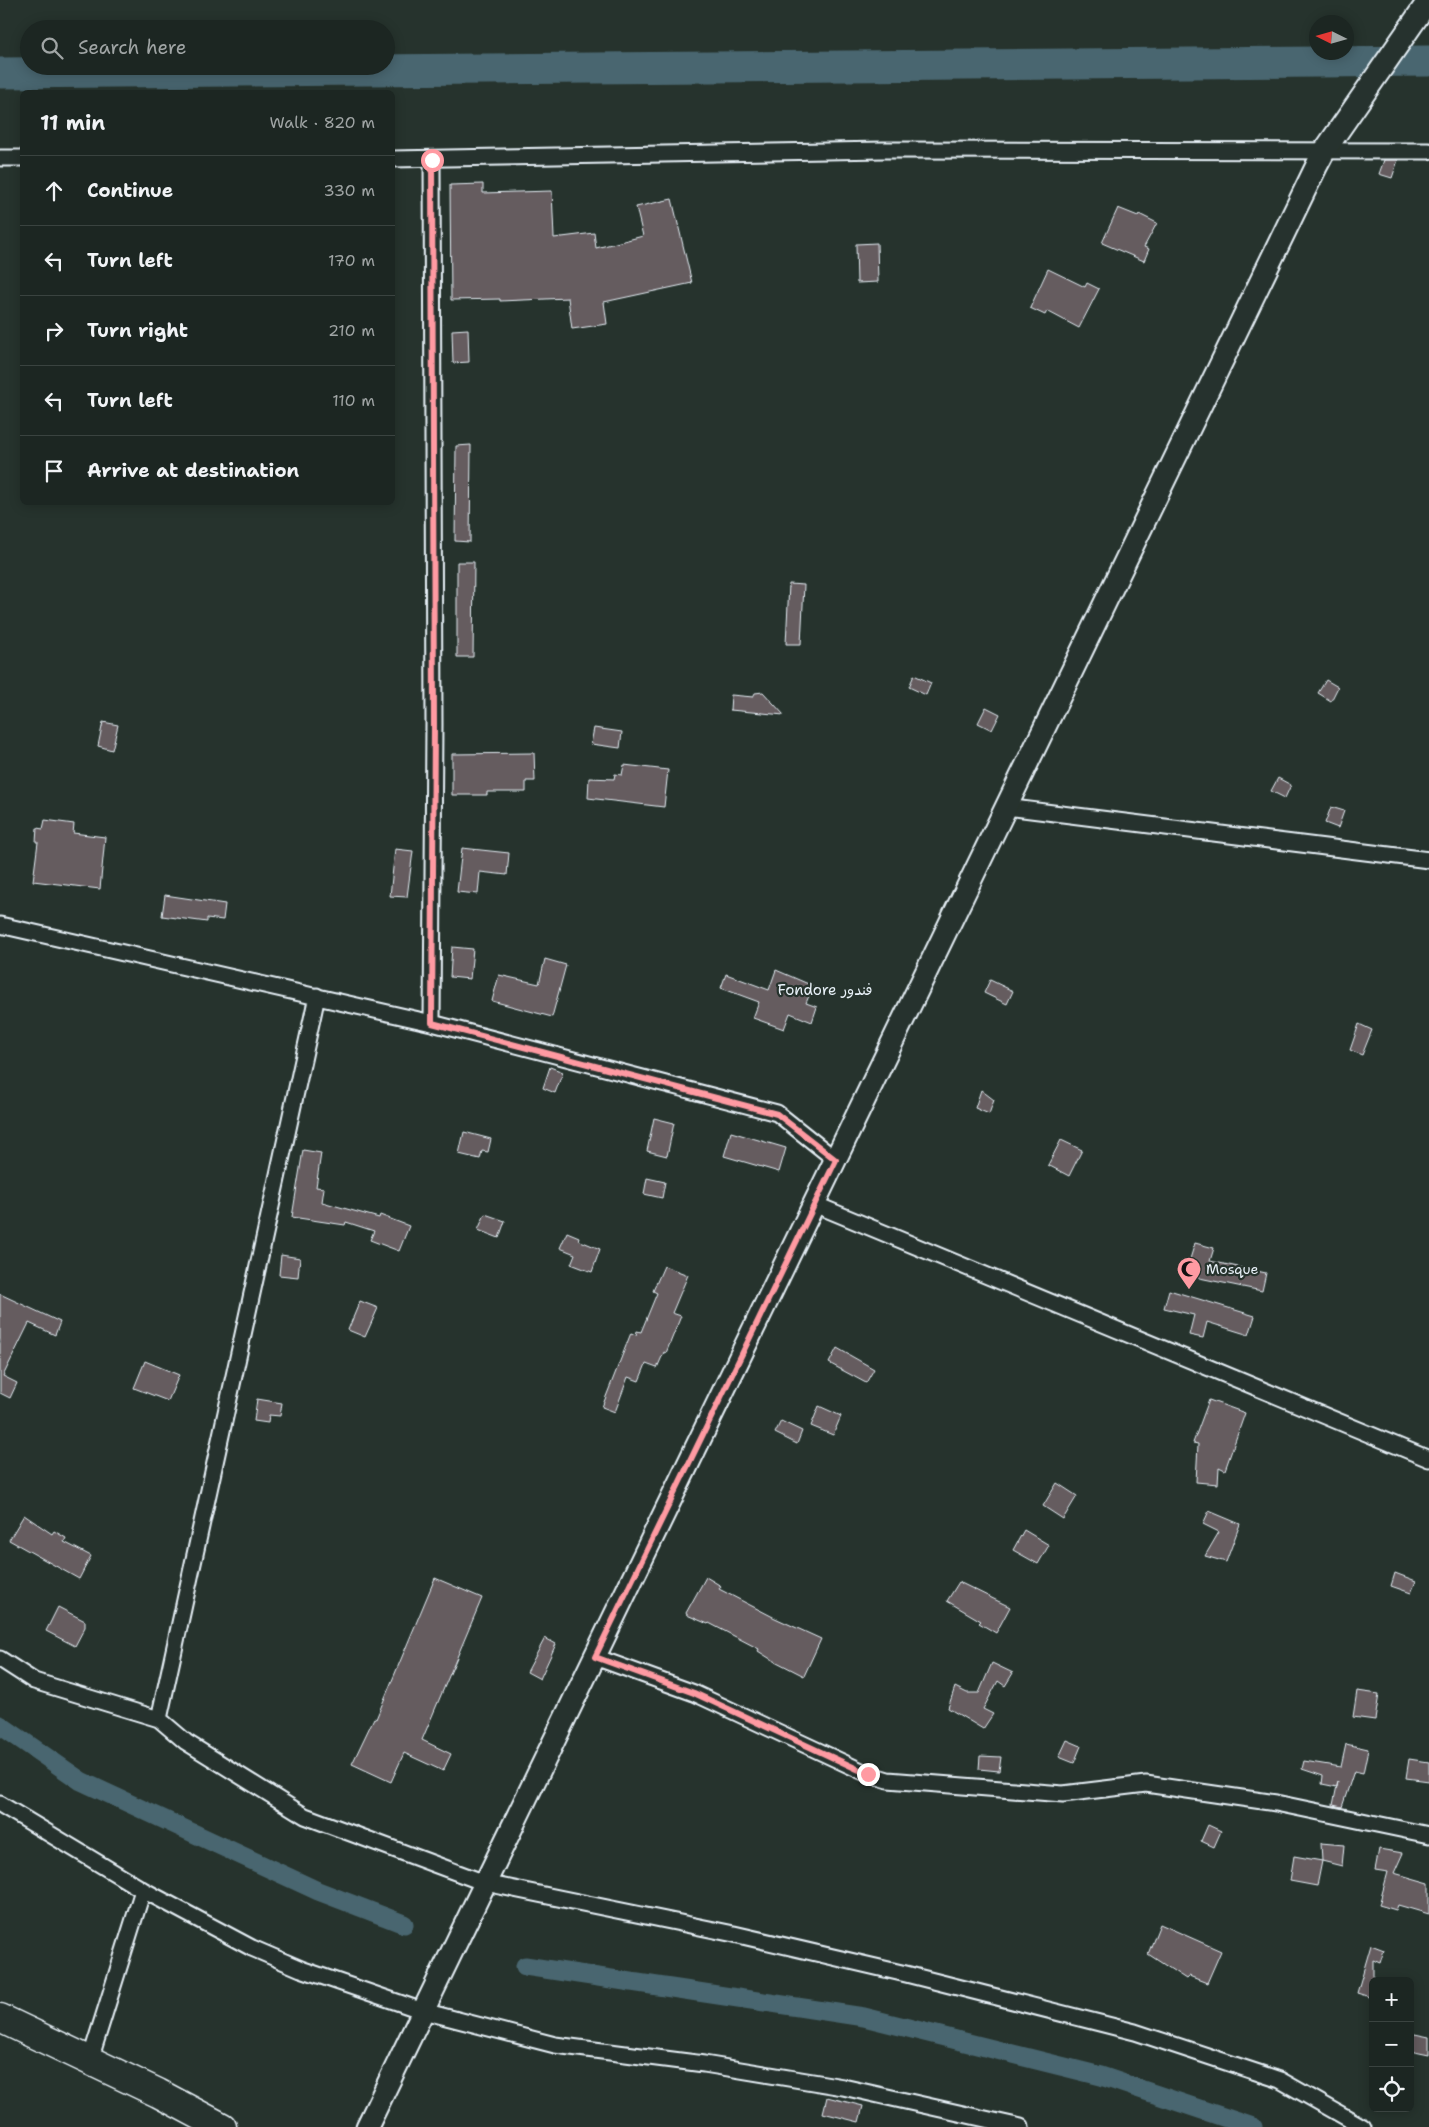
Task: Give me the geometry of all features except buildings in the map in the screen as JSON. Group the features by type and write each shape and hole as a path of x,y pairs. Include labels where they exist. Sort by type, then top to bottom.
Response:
{"highway":[{"path":"0,2018 90,2060 220,2126"}],"main road":[{"path":"367,2127 1325,150 1429,0"}],"street":[{"path":"395,159 432,160 884,150 1429,151"},
{"path":"0,158 20,158"},
{"path":"432,160 434,724 432,1023"},
{"path":"1006,807 1429,860"},
{"path":"0,925 432,1023 777,1114 836,1160"},
{"path":"159,1720 317,996"},
{"path":"814,1204 1429,1459"},
{"path":"595,1657 694,1693 868,1774 888,1780 1063,1794 1146,1784 1267,1802 1429,1835"},
{"path":"0,1659 34,1682 159,1720 186,1742 305,1816 486,1883 734,1934 877,1967 1135,2032 1280,2080 1363,2127"},
{"path":"0,1804 142,1890 252,1948 293,1966 424,2011 555,2045 704,2064 842,2087 1021,2127"},
{"path":"90,2060 142,1890"}],"waterway":[{"path":"395,70 1429,61"},
{"path":"0,73 20,73"},
{"path":"0,1725 81,1781 318,1891 404,1924"},
{"path":"525,1966 864,2017 1101,2076 1253,2127"}],"place":[{"name":"Mosque","path":"1189,1290"}],"district":[{"name":"Fondore فندور","path":"825,990"}],"route":[{"path":"432,160 434,724 432,1023 777,1114 836,1160 595,1657 694,1693 868,1774"}]}
